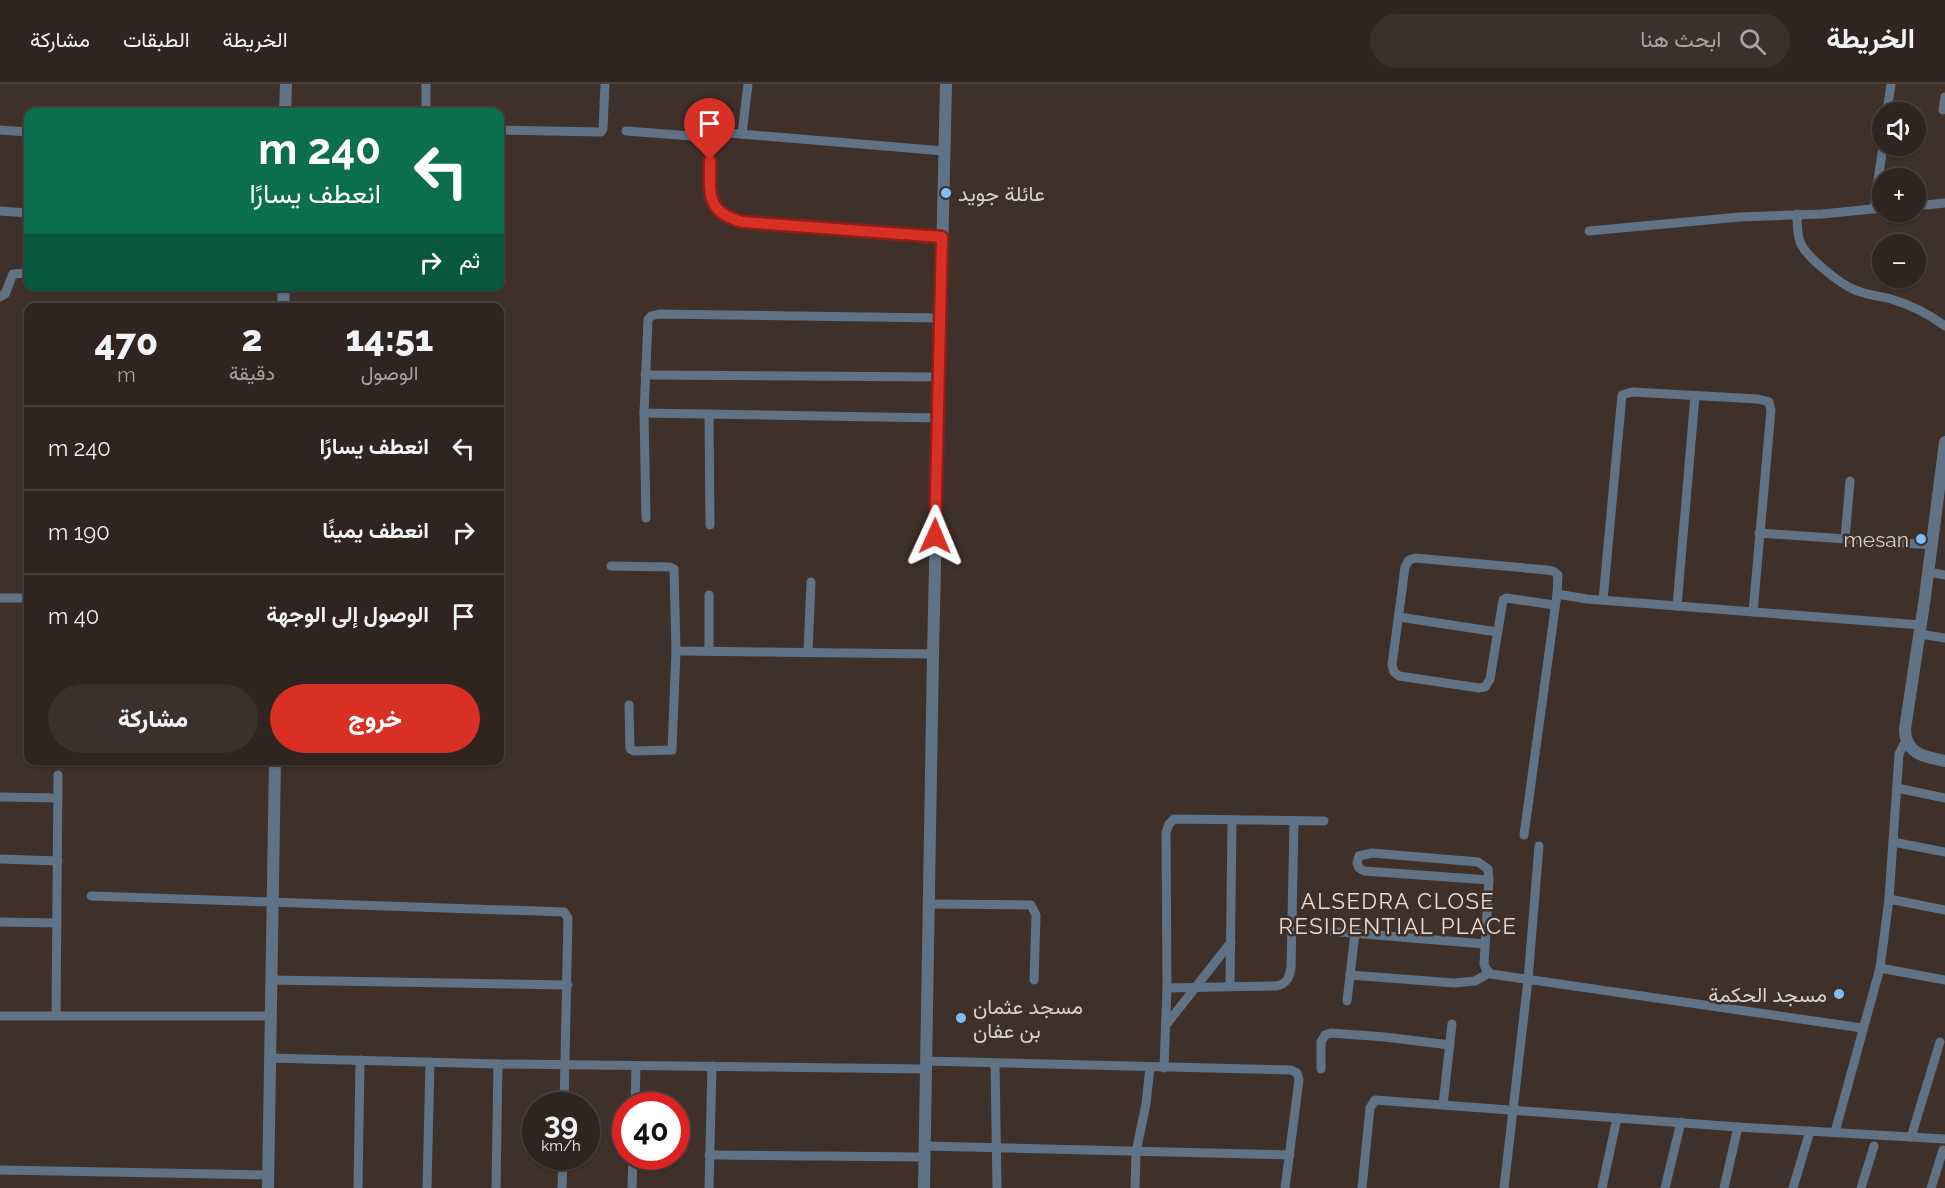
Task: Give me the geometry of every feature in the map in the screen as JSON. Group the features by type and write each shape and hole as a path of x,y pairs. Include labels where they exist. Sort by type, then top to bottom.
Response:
{"street":[{"path":"285,108 286,84"},
{"path":"426,84 426,108"},
{"path":"504,130 601,132 605,84"},
{"path":"742,134 748,84"},
{"path":"924,1188 946,84"},
{"path":"1888,102 1891,84"},
{"path":"1943,110 1945,97"},
{"path":"0,130 24,132"},
{"path":"942,237 743,222 723,216 714,206 710,194 709,140 714,130 944,151"},
{"path":"626,131 705,137 709,140"},
{"path":"1926,205 1945,203"},
{"path":"1589,231 1740,217 1872,209"},
{"path":"0,212 24,213"},
{"path":"1797,214 1798,233 1803,248 1843,283 1855,290 1928,314 1945,326"},
{"path":"0,297 4,294 13,274 24,273"},
{"path":"646,518 644,413 648,320 651,316 658,314 940,318"},
{"path":"645,375 939,377"},
{"path":"1603,600 1622,394 1628,392 1758,399 1770,404 1753,612"},
{"path":"1677,606 1695,396"},
{"path":"644,413 938,418"},
{"path":"709,414 710,525"},
{"path":"1945,442 1905,735 1908,745 1920,756 1945,761"},
{"path":"1845,539 1850,481"},
{"path":"1759,533 1932,545"},
{"path":"1524,835 1556,605 1559,577 1554,571 1415,558 1409,560 1405,567 1392,665 1394,672 1399,675 1479,688 1488,685 1502,602 1505,598 1556,605"},
{"path":"611,566 674,569 676,651 672,750 634,751 630,749 629,705"},
{"path":"1929,572 1945,575"},
{"path":"808,652 811,582"},
{"path":"1557,594 1920,629 1945,638"},
{"path":"709,596 709,651"},
{"path":"0,598 24,598"},
{"path":"1399,617 1497,632"},
{"path":"676,651 933,654"},
{"path":"1834,1132 1880,968 1889,899 1900,750 1904,744 1908,745"},
{"path":"268,1188 274,765"},
{"path":"56,1016 58,775"},
{"path":"1897,788 1945,798"},
{"path":"0,797 58,798"},
{"path":"1164,1068 1167,988 1166,832 1168,824 1174,819 1324,821"},
{"path":"1230,986 1232,820"},
{"path":"1167,988 1281,985 1284,983 1290,975 1294,822"},
{"path":"1893,842 1945,852"},
{"path":"1504,1188 1528,980 1539,846"},
{"path":"1489,880 1364,871 1357,863 1359,856 1372,853 1478,862 1488,869 1489,880 1485,967 1489,973"},
{"path":"0,859 58,861"},
{"path":"92,896 564,912 568,918 564,1092"},
{"path":"1889,899 1945,910"},
{"path":"929,904 1031,906 1036,915 1035,980"},
{"path":"0,922 57,922"},
{"path":"1327,931 1485,944"},
{"path":"1347,1001 1355,933"},
{"path":"1166,1025 1231,942"},
{"path":"1880,968 1945,980"},
{"path":"1350,975 1454,982 1475,981 1489,973 1862,1029"},
{"path":"271,980 568,985"},
{"path":"0,1016 271,1016"},
{"path":"1443,1105 1452,1024"},
{"path":"1321,1069 1322,1042 1325,1035 1331,1033 1385,1037 1450,1046"},
{"path":"1911,1137 1940,1042"},
{"path":"269,1058 636,1066 995,1063 1291,1070 1297,1073 1299,1080 1285,1188"},
{"path":"357,1188 360,1060"},
{"path":"427,1188 430,1062"},
{"path":"995,1063 997,1188"},
{"path":"496,1188 498,1064"},
{"path":"635,1092 636,1066"},
{"path":"709,1188 712,1066"},
{"path":"1136,1188 1136,1152 1146,1104 1150,1067"},
{"path":"1362,1188 1371,1103 1380,1100 1738,1127 1945,1139"},
{"path":"1602,1188 1617,1118"},
{"path":"1665,1188 1681,1122"},
{"path":"1724,1188 1738,1127"},
{"path":"1793,1188 1810,1131"},
{"path":"1861,1188 1874,1146"},
{"path":"710,1155 997,1149 1290,1155"},
{"path":"1931,1188 1943,1150"},
{"path":"0,1170 268,1175"},
{"path":"562,1188 563,1170"},
{"path":"632,1188 633,1170"}],"place":[{"name":"عائلة جويد","path":"946,193"},
{"name":"mesan","path":"1921,539"},
{"name":"مسجد الحكمة","path":"1839,994"},
{"name":"مسجد عثمان بن عفان","path":"961,1018"}],"district":[{"name":"ALSEDRA CLOSE RESIDENTIAL PLACE","path":"1398,914"}],"route":[{"path":"710,160 710,194 714,206 723,216 732,219 743,222 942,237 935,536"}]}
